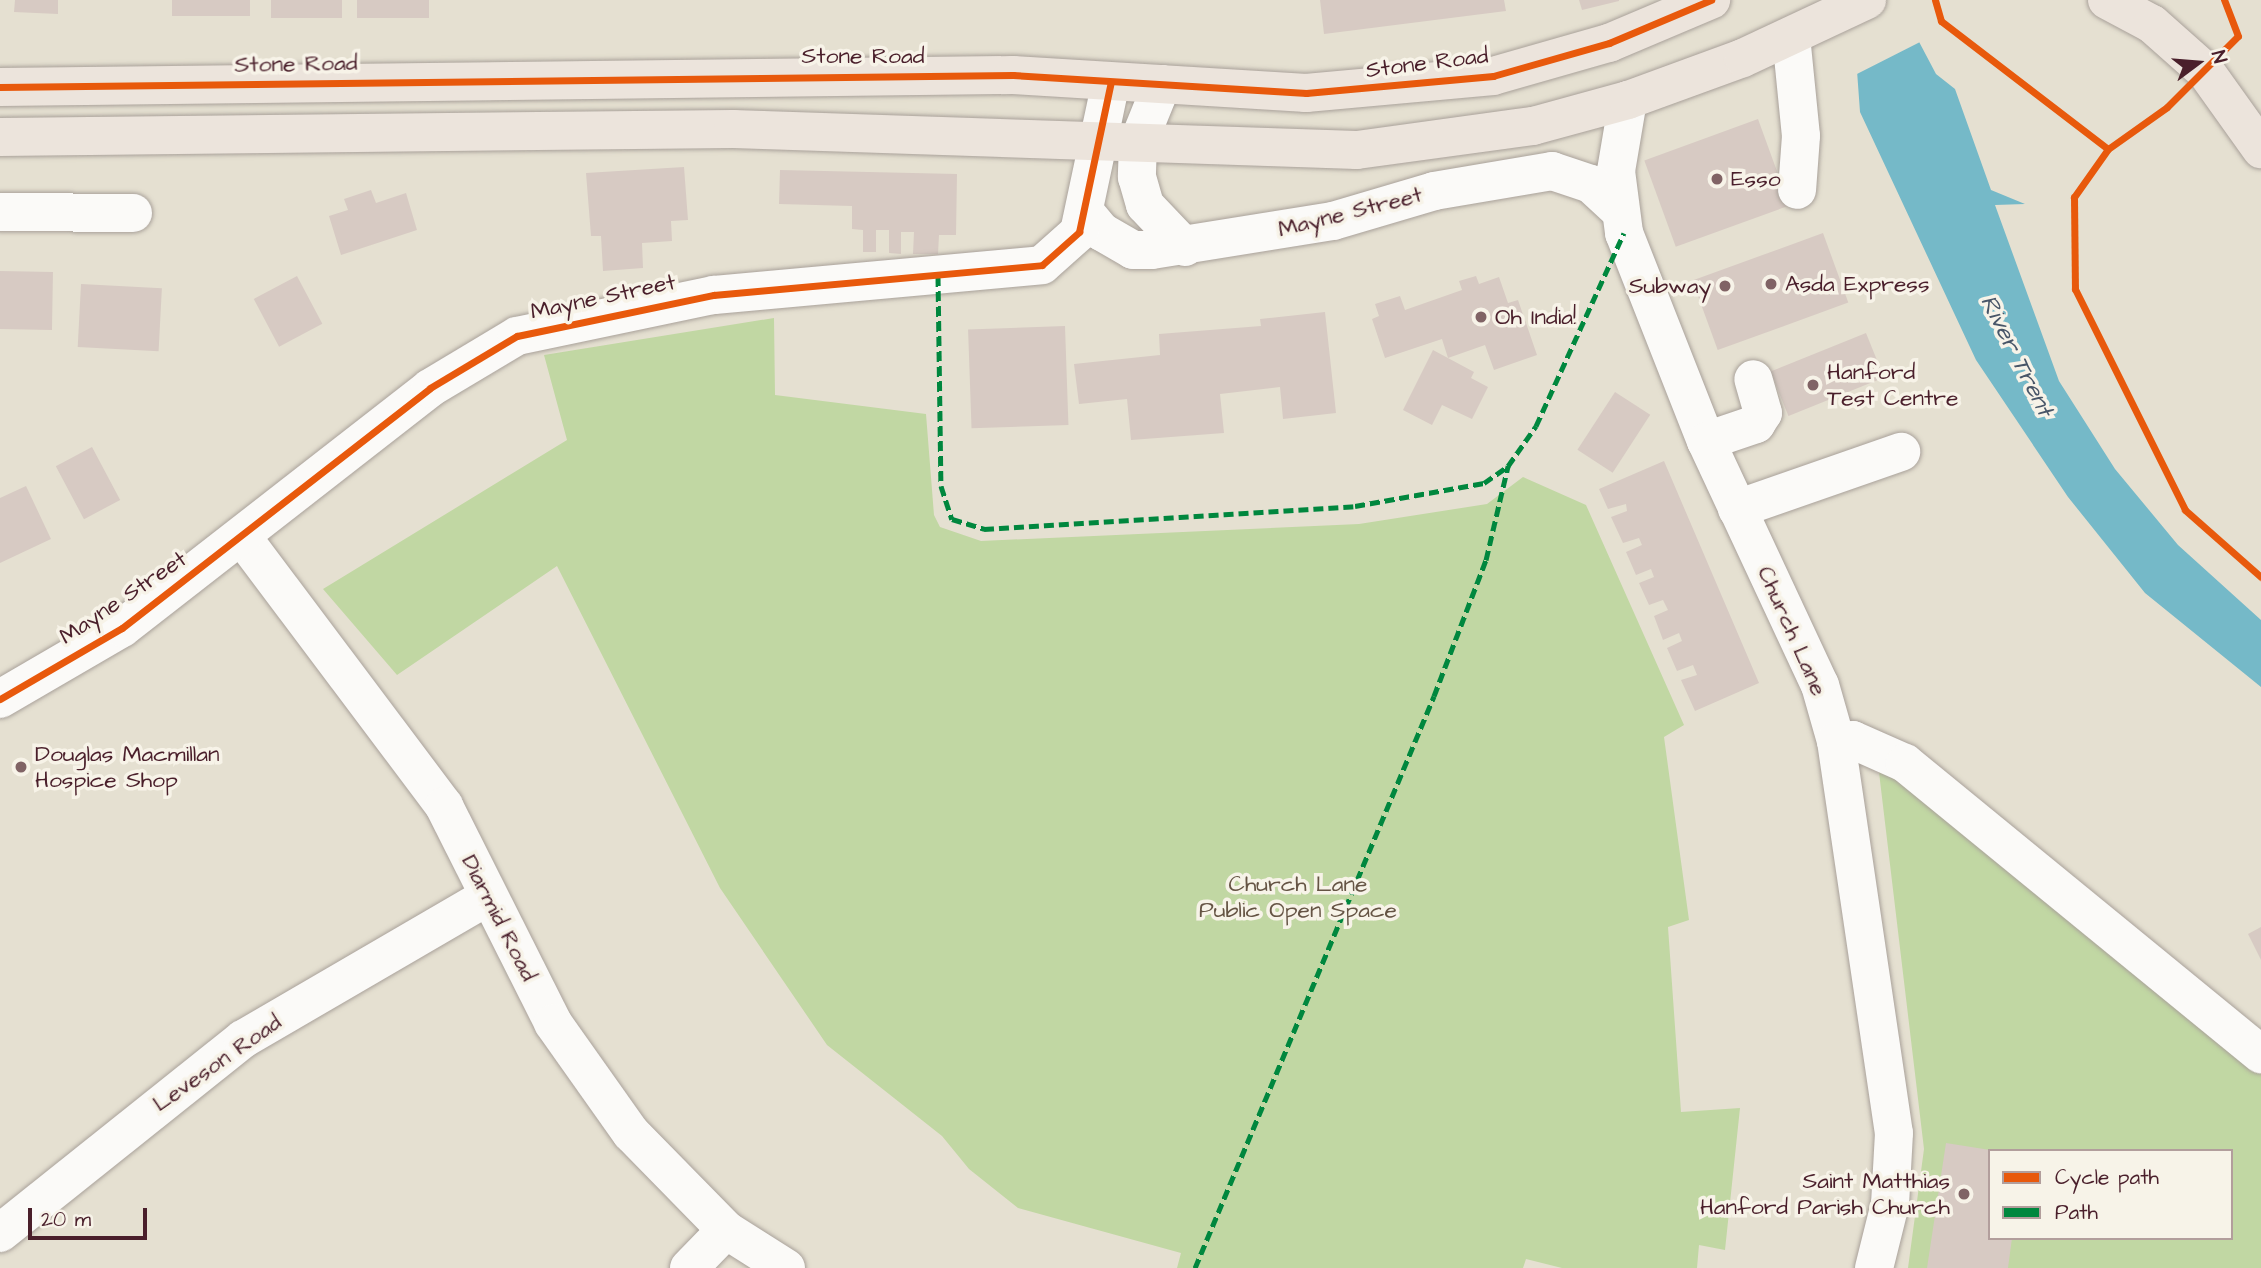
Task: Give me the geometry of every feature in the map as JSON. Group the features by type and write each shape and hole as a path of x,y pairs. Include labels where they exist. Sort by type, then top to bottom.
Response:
{"highway":[{"name":"Stone Road","path":"0,87 741,75 1013,75 1306,93 1493,76 1599,47 1711,0"},
{"path":"0,137 733,129 1357,150 1435,144 1628,100 1867,0"},
{"path":"2107,0 2152,24 2206,72 2261,149"}],"street":[{"path":"1797,191 1803,29"},
{"name":"Mayne Street","path":"0,699 122,628 243,538 430,388 517,336 713,295 1042,265 1070,245 1084,212 1111,82"},
{"path":"1162,84 1138,143 1144,205 1185,247"},
{"name":"Church Lane","path":"1628,100 1616,207 1706,441 1820,685 1836,741 1894,1133 1891,1204 1874,1268"},
{"name":"Mayne Street","path":"1084,212 1102,232 1133,250 1185,247 1552,171 1591,184 1616,207"},
{"path":"0,212 119,223"},
{"path":"1706,441 1756,424 1763,413 1754,379"},
{"path":"1737,509 1900,452"},
{"name":"Diarmid Road","path":"243,538 444,806 552,1023 631,1133 726,1230 786,1268"},
{"path":"1836,741 1853,740 1905,763 2261,1054"},
{"name":"Leveson Road","path":"0,1233 243,1039 487,897"},
{"path":"689,1268 726,1230"}],"green space":[{"name":"Church Lane Public Open Space","path":"774,318 775,395 926,414 934,515 940,527 981,541 1359,524 1487,504 1523,477 1586,505 1684,725 1664,737 1689,920 1668,927 1681,1112 1740,1108 1725,1250 1699,1245 1697,1268 1562,1268 1526,1259 1523,1268 1177,1268 1181,1253 1018,1208 969,1169 942,1136 827,1045 720,888 557,566 397,675 323,589 567,440 544,355"},
{"path":"1878,764 2261,1066 2261,1268 1908,1268 1924,1149"}],"water":[{"name":"River Trent","path":"1897,0 1936,74 1955,89 1991,190 2025,204 1995,205 2059,381 2115,469 2178,545 2261,620 2261,687 2145,593 2068,497 1976,360 1860,112 1856,57"}],"pier":[{"path":"1818,0 1901,0 1924,40 1853,76 1852,58"}],"building":[{"path":"15,0 58,0 58,14 14,12"},
{"path":"172,0 250,0 250,16 172,16"},
{"path":"271,0 342,0 342,18 271,18"},
{"path":"357,0 429,0 429,18 357,18"},
{"path":"1320,0 1504,0 1506,11 1324,34"},
{"path":"1579,0 1619,0 1619,1 1582,10"},
{"path":"1758,119 1789,205 1676,247 1644,160"},
{"path":"684,167 688,220 671,221 672,241 642,243 643,268 603,271 601,236 591,236 586,173"},
{"path":"780,170 957,174 956,235 939,235 938,254 913,254 914,232 901,232 901,254 889,253 889,230 876,230 876,252 863,252 863,230 852,229 852,206 779,204"},
{"path":"371,190 376,203 406,193 417,230 341,255 329,216 348,210 344,199"},
{"path":"1823,233 1848,303 1718,350 1692,281"},
{"path":"0,271 53,272 52,330 0,329"},
{"path":"297,276 322,324 279,347 254,299"},
{"path":"1476,276 1479,284 1499,277 1508,303 1518,300 1537,355 1494,370 1485,345 1448,358 1442,339 1385,358 1372,319 1379,316 1375,304 1400,296 1405,310 1462,290 1459,281"},
{"path":"81,284 162,288 159,351 78,347"},
{"path":"1325,312 1336,413 1283,419 1280,387 1220,394 1224,433 1131,440 1127,399 1079,404 1074,364 1160,355 1159,334 1261,326 1260,319"},
{"path":"1065,326 1068,425 972,428 968,329"},
{"path":"1866,333 1884,378 1788,416 1771,372"},
{"path":"1433,350 1474,372 1471,378 1488,387 1472,419 1442,405 1432,425 1403,410"},
{"path":"1615,392 1650,415 1613,473 1577,450"},
{"path":"92,447 120,500 84,519 56,466"},
{"path":"1664,461 1759,683 1695,711 1681,680 1697,675 1693,665 1677,671 1667,648 1682,641 1679,633 1663,640 1654,616 1668,610 1663,600 1649,605 1639,583 1654,577 1651,569 1636,575 1626,552 1642,545 1639,538 1623,543 1611,517 1627,511 1626,504 1608,509 1599,489"},
{"path":"26,486 51,539 0,563 0,498"},
{"path":"2261,927 2261,960 2248,934"},
{"name":"Saint Matthias Hanford Parish Church","path":"1946,1143 1988,1150 1988,1240 2012,1240 2008,1268 1927,1268"}],"marked path":[{"path":"938,276 941,486 952,519 984,529 1355,506 1484,483 1508,466 1536,426 1624,233"},
{"path":"1195,1268 1434,696 1486,560 1508,466"}],"cycle path":[{"path":"0,87 1013,75 1306,93 1493,76 1609,43 1711,0"},
{"path":"1935,0 1941,21 2108,149 2074,197 2075,289 2185,510 2261,577"},
{"path":"2108,149 2167,107 2238,36 2224,0"},
{"path":"0,699 122,628 430,388 517,336 714,295 1042,265 1079,232 1111,82"}],"place":[{"name":"Esso","path":"1717,179"},
{"name":"Asda Express","path":"1771,284"},
{"name":"Subway","path":"1725,286"},
{"name":"Oh India!","path":"1481,317"},
{"name":"Hanford Test Centre","path":"1813,385"},
{"name":"Douglas Macmillan Hospice Shop","path":"21,767"},
{"name":"Saint Matthias Hanford Parish Church","path":"1964,1194"}]}
